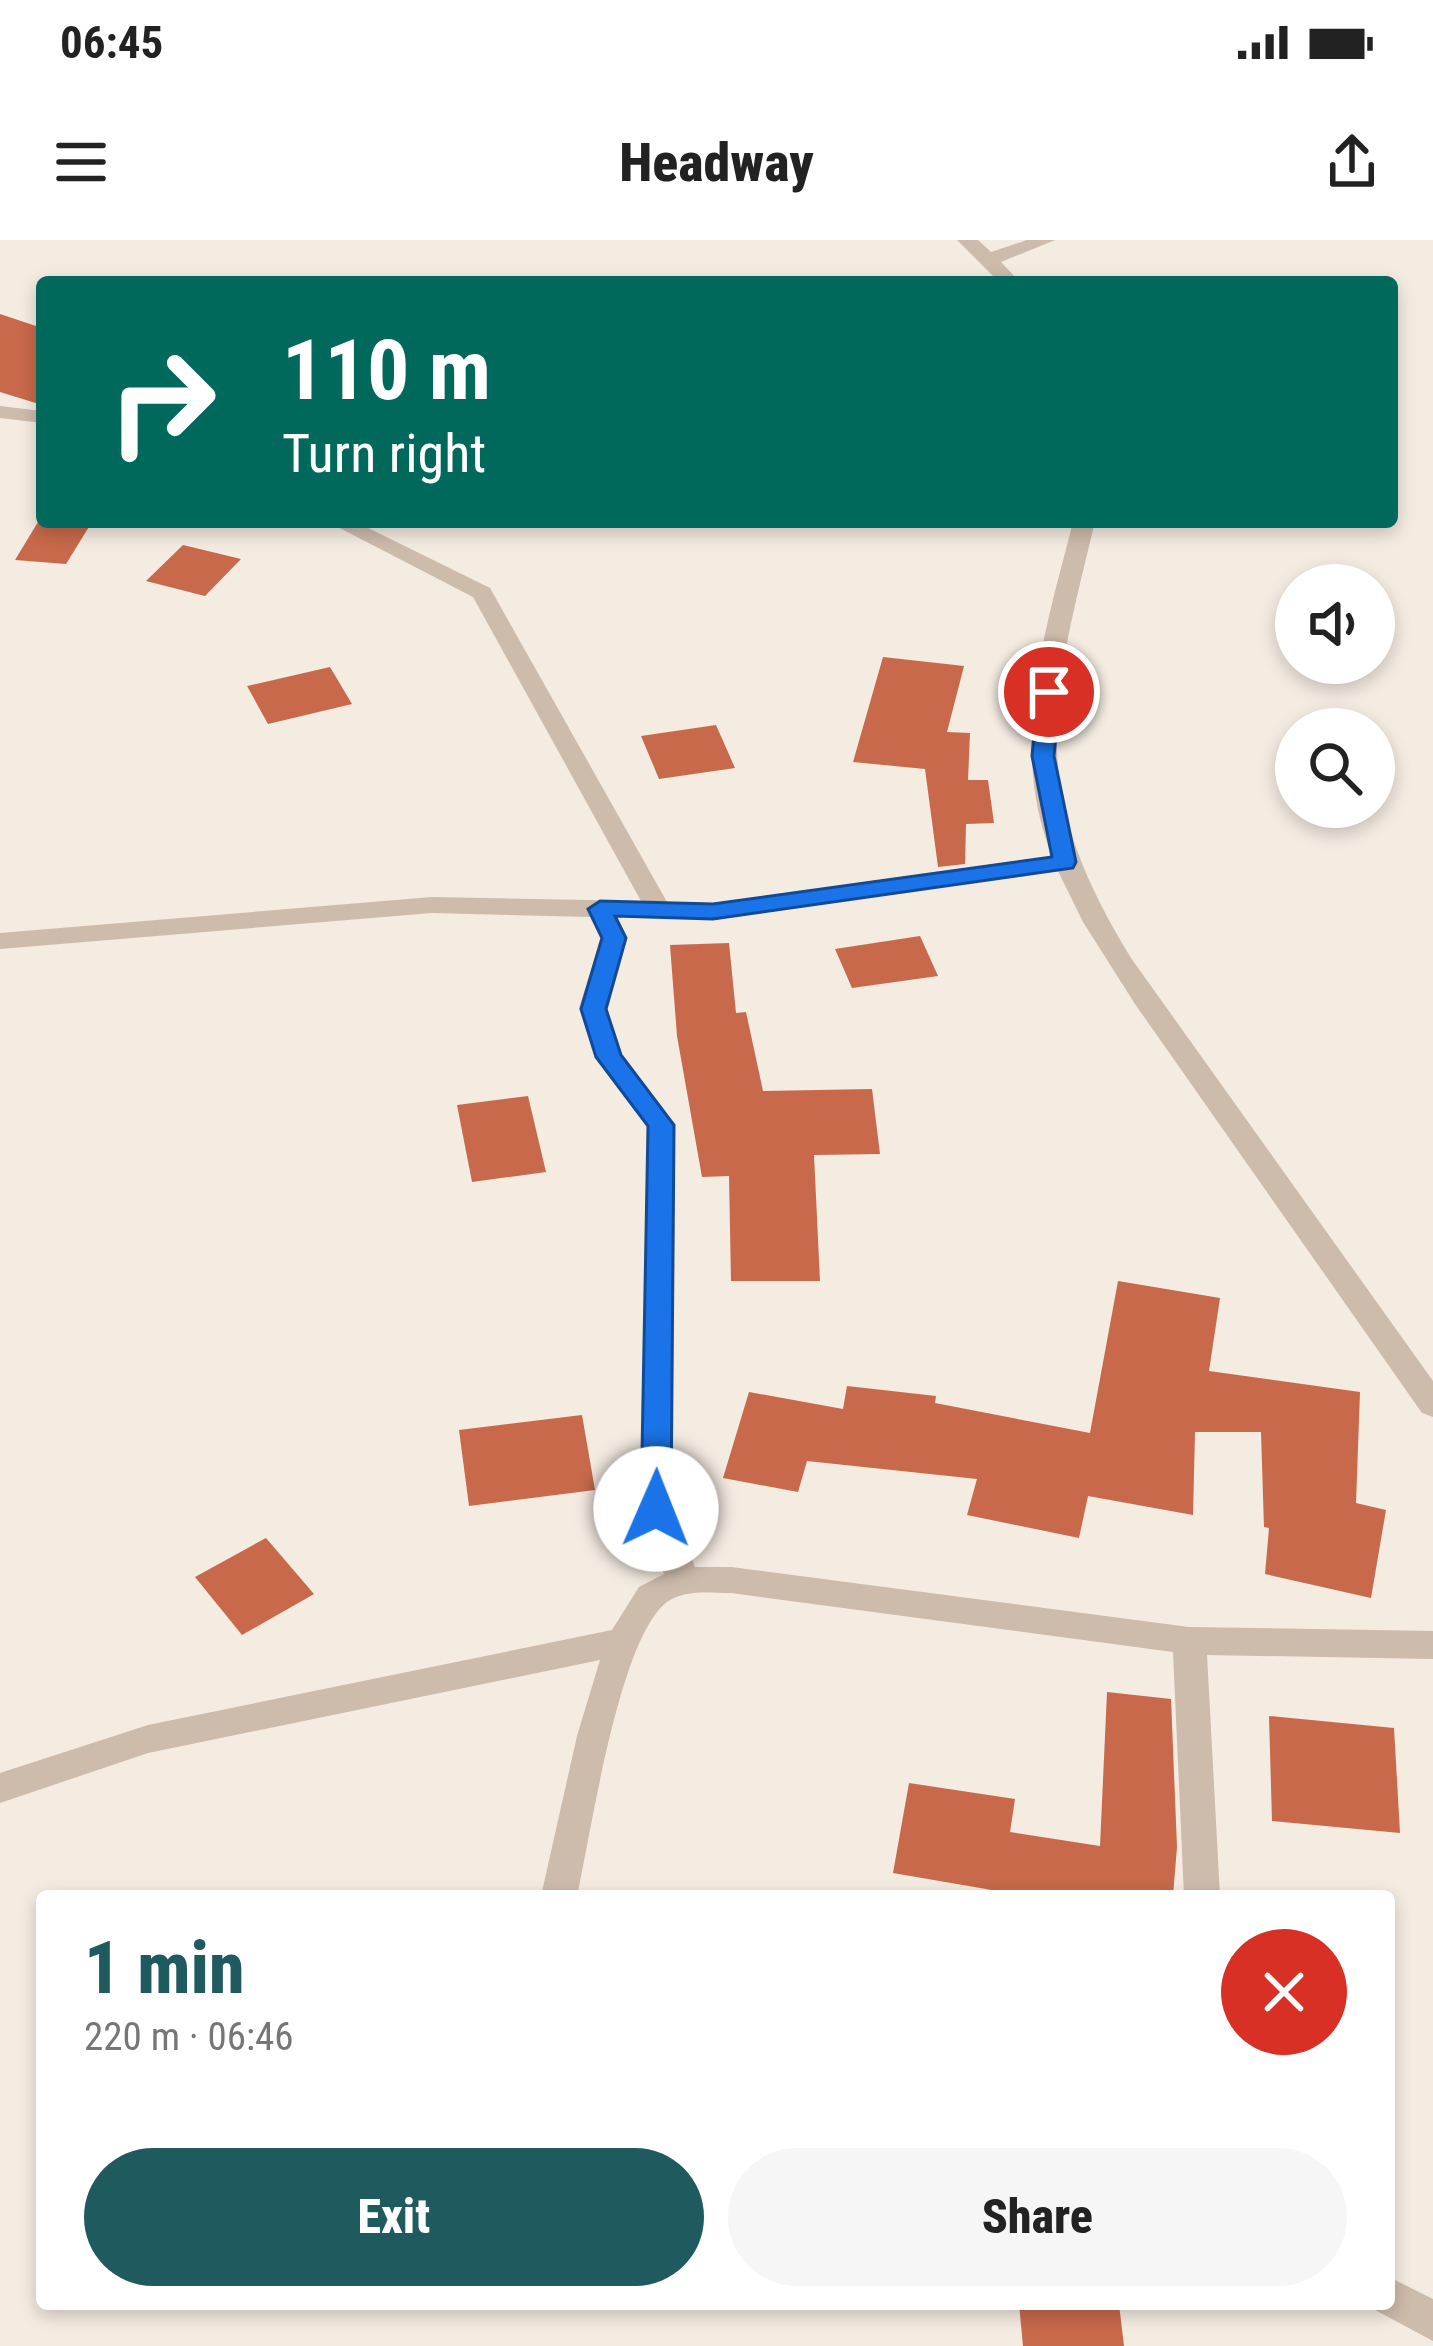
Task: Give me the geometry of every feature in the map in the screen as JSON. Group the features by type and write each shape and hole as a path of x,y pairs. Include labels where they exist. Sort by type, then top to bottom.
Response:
{"street":[{"path":"967,240 1004,276"},
{"path":"988,260 1045,240"},
{"path":"0,412 36,416"},
{"path":"351,528 482,593 659,910"},
{"path":"1083,528 1052,659 1043,756 1065,862 1098,927 1273,1184 1433,1405"},
{"path":"0,941 431,905 713,911 1065,862"},
{"path":"600,909 614,938 593,1009 609,1057 661,1125 656,1509 683,1580"},
{"path":"560,1890 621,1642 650,1597 683,1580 731,1580 1190,1641 1433,1645"},
{"path":"1190,1641 1202,1890"},
{"path":"0,1788 148,1739 621,1642"},
{"path":"1395,2299 1433,2321"}],"building":[{"path":"0,314 36,326 36,403 0,392"},
{"path":"36,525 88,528 66,564 15,560"},
{"path":"183,545 241,559 205,596 146,581"},
{"path":"883,657 964,666 947,732 970,733 968,780 988,780 994,823 966,824 965,864 938,867 925,769 853,762"},
{"path":"330,667 352,704 268,724 247,686"},
{"path":"716,725 735,768 659,779 641,736"},
{"path":"920,936 938,976 852,988 835,949"},
{"path":"729,943 736,1013 746,1012 763,1091 872,1089 880,1154 814,1155 820,1281 731,1281 729,1176 702,1177 677,1036 670,945"},
{"path":"528,1096 546,1172 472,1182 457,1105"},
{"path":"1118,1281 1220,1298 1209,1371 1360,1392 1356,1503 1386,1510 1371,1598 1265,1574 1269,1528 1264,1527 1261,1432 1195,1432 1193,1515 1088,1496 1079,1538 967,1515 977,1479 807,1461 798,1492 723,1478 749,1392 843,1409 847,1386 936,1396 935,1403 1090,1433"},
{"path":"582,1415 595,1490 469,1506 459,1430"},
{"path":"266,1538 314,1594 242,1635 195,1577"},
{"path":"1107,1692 1171,1699 1177,1847 1173,1890 992,1890 893,1873 909,1783 1015,1799 1010,1832 1100,1846"},
{"path":"1269,1716 1394,1728 1400,1833 1272,1821"},
{"path":"1020,2310 1120,2310 1124,2346 1023,2346"}],"route":[{"path":"656,1509 661,1125 609,1057 593,1009 614,938 600,909 713,911 1065,862 1043,756 1049,692"}]}
